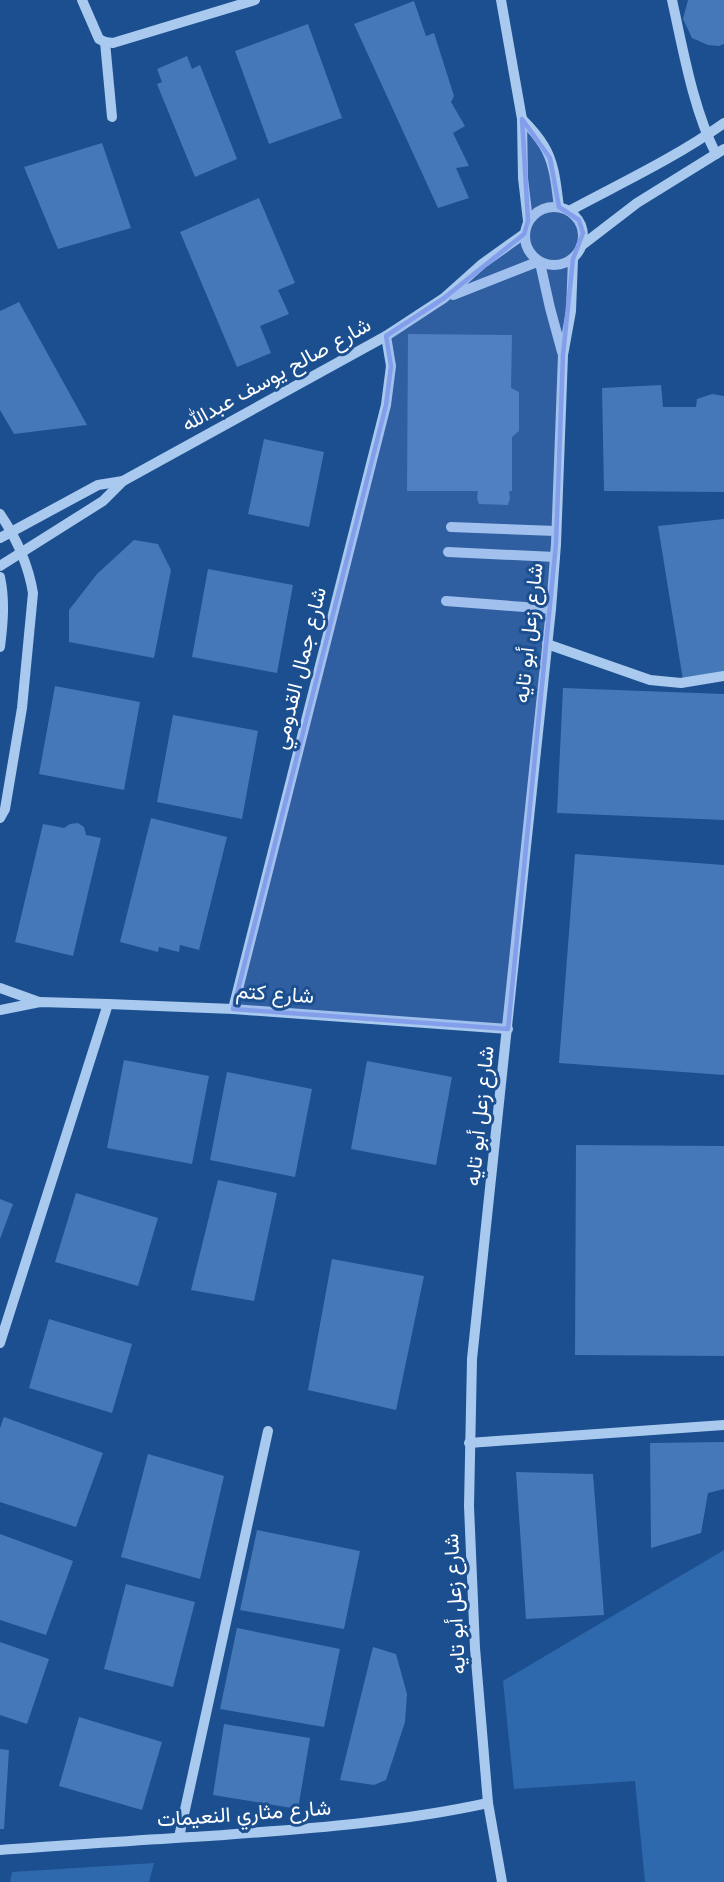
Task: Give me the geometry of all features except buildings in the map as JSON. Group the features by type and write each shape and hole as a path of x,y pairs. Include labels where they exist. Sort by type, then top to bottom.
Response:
{"street":[{"path":"82,0 99,39 112,43 255,0"},
{"path":"501,0 522,119 523,178 528,220 524,234 527,250 539,262 552,266 563,265 573,259 581,246 637,203 720,152 706,136 686,64 672,0"},
{"path":"105,42 112,117"},
{"path":"522,119 544,145 550,158 564,209 579,220 583,233 581,246"},
{"path":"528,220 542,209 564,209 644,172 724,123"},
{"name":"شارع صالح يوسف عبدالله","path":"0,566 103,501 123,481 386,336 444,298 482,264 524,234"},
{"name":"شارع زعل أبو تايه","path":"502,1882 488,1803 475,1648 469,1506 472,1359 548,644 555,557 563,355 571,311 573,259"},
{"name":"شارع صالح يوسف عبدالله","path":"444,298 539,262"},
{"name":"شارع زعل أبو تايه","path":"539,262 563,355"},
{"name":"شارع جمال القدومي","path":"233,1009 386,405 391,366 386,336"},
{"name":"شارع صالح يوسف عبدالله","path":"0,537 98,485 123,481"},
{"path":"0,514 23,553 33,593 22,708 2,812"},
{"path":"451,526 556,531"},
{"path":"448,552 555,557"},
{"path":"0,577 4,612 0,647"},
{"path":"446,601 551,609"},
{"path":"548,644 650,680 681,683 724,676"},
{"name":"شارع كتم","path":"0,988 40,1002"},
{"name":"شارع كتم","path":"0,1010 40,1002 108,1004 233,1009 508,1029"},
{"path":"0,1343 108,1004"},
{"path":"469,1443 724,1425"},
{"path":"179,1838 268,1431"},
{"name":"شارع مثاري النعيمات","path":"0,1850 382,1822 438,1814 488,1803"}],"highlighted area":[{"path":"522,119 550,158 559,207 579,220 583,233 573,259 563,355 556,544 508,1029 233,1009 386,405 391,366 386,336 444,298 524,234 528,221"}],"shaded area":[{"path":"724,1550 724,1882 645,1882 635,1781 514,1789 503,1681"},
{"path":"154,1863 149,1882 10,1882 12,1872"}]}
